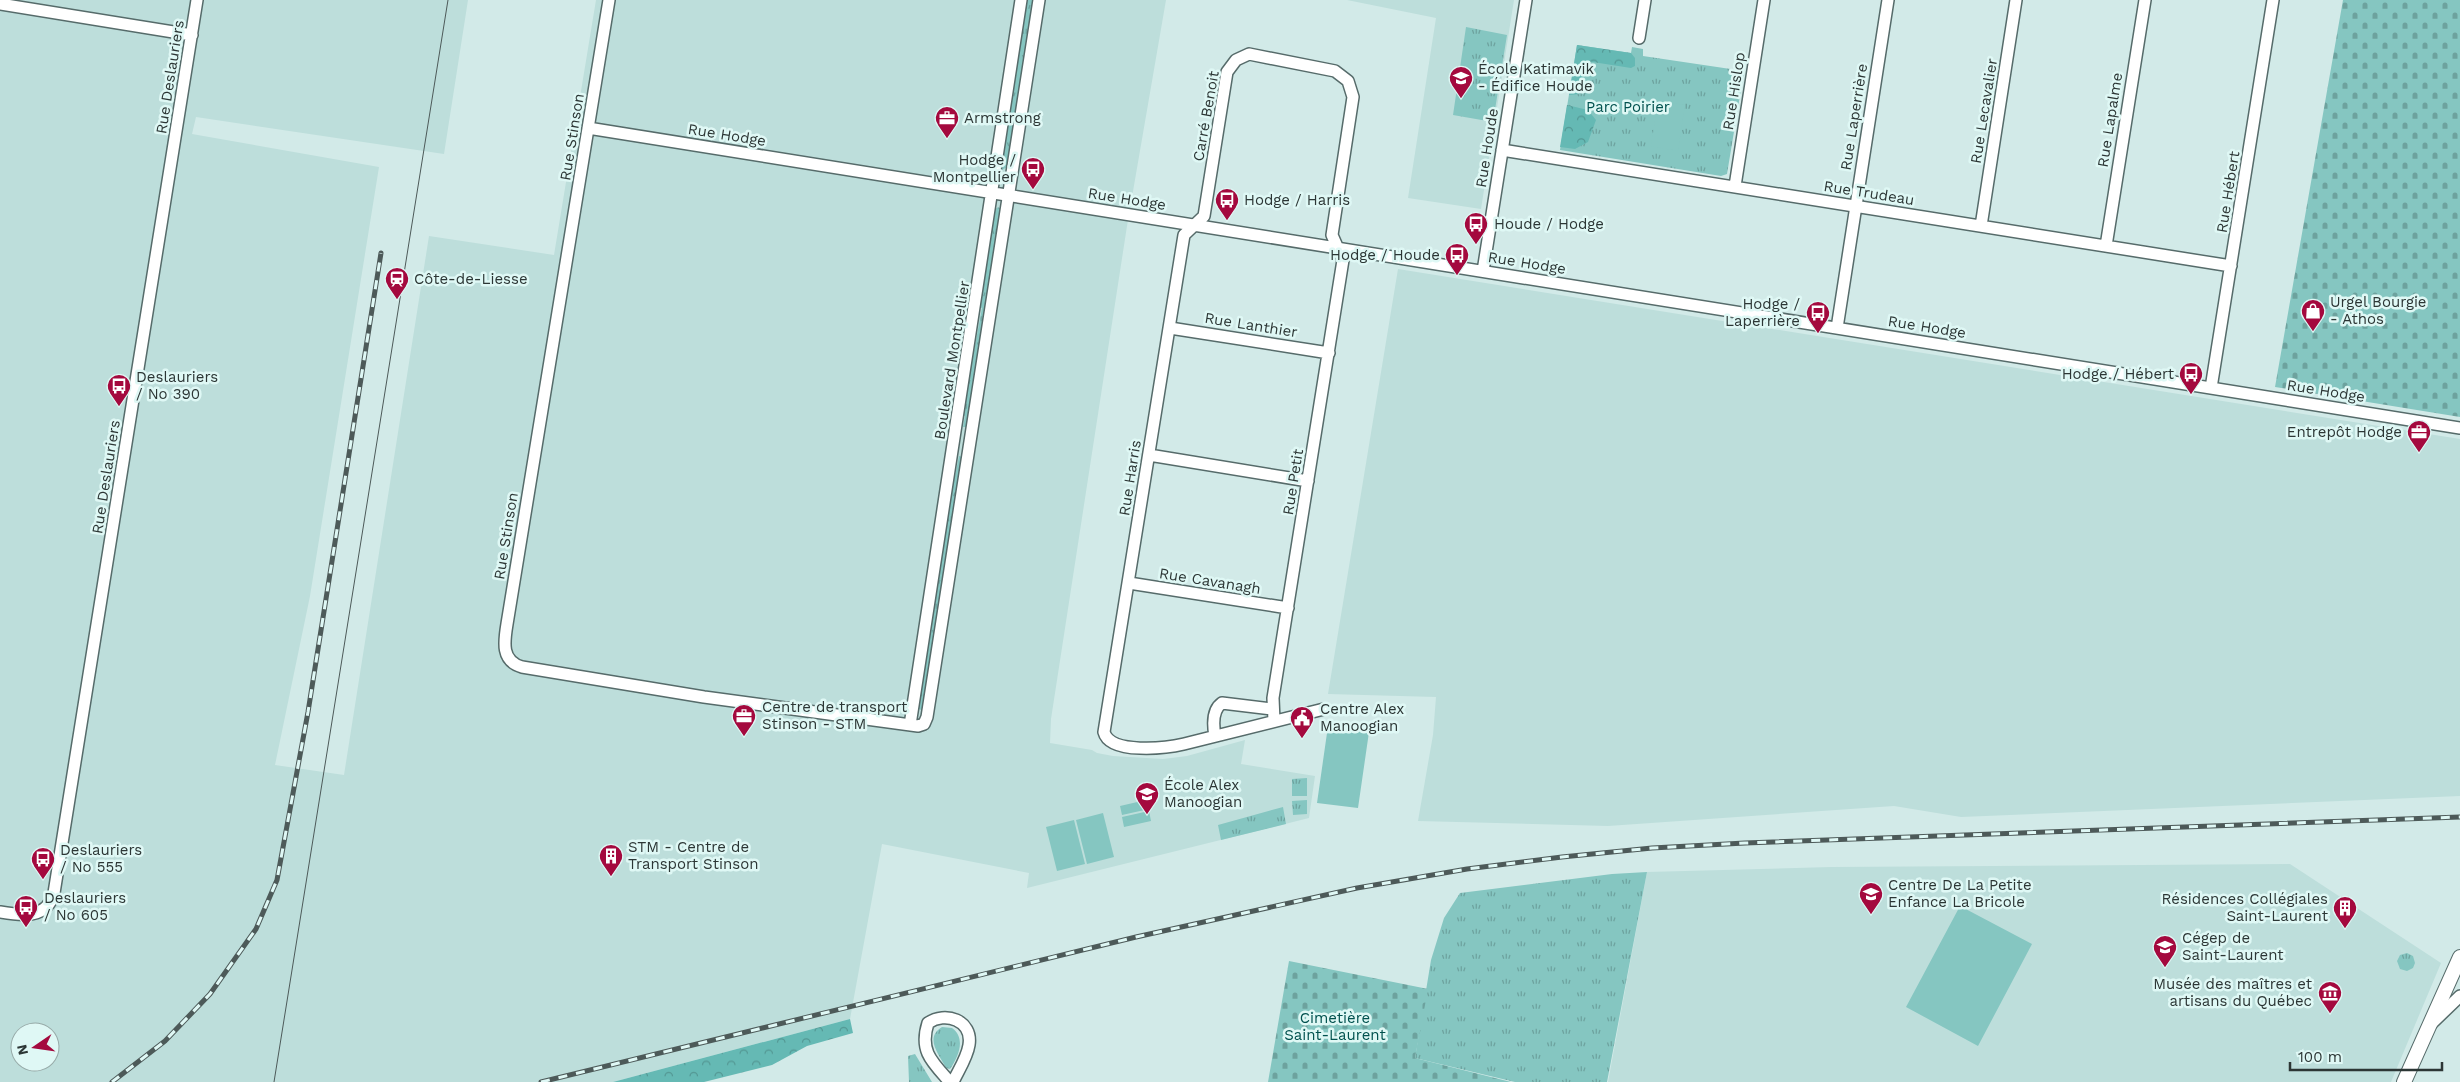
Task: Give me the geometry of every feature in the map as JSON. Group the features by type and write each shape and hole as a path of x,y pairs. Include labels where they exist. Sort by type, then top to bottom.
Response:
{"main road":[{"path":"2404,1082 2460,957"}],"street":[{"name":"Rue Deslauriers","path":"0,912 22,915 39,913 50,905 54,892 197,0"},
{"name":"Rue Stinson","path":"609,0 504,649 508,658 515,665 528,668 704,697 910,725 920,726 924,724"},
{"name":"Boulevard Montpellier","path":"910,725 1021,0"},
{"name":"Boulevard Montpellier","path":"924,724 1039,0"},
{"name":"Rue Houde","path":"1483,271 1526,0"},
{"path":"1639,38 1645,0"},
{"name":"Rue Hislop","path":"1735,186 1764,0"},
{"name":"Rue Laperrière","path":"1837,328 1888,0"},
{"name":"Rue Lecavalier","path":"1980,226 2016,0"},
{"name":"Rue Lapalme","path":"2106,246 2145,0"},
{"name":"Rue Hébert","path":"2211,388 2273,0"},
{"path":"0,4 192,35"},
{"name":"Carré Benoit","path":"1194,224 1204,216 1228,72 1239,58 1257,55 1335,71 1345,78 1352,88 1352,107 1332,235 1338,248"},
{"name":"Rue Hodge","path":"588,128 2460,428"},
{"name":"Rue Trudeau","path":"1502,150 2232,266"},
{"name":"Rue Harris","path":"1194,224 1184,235 1105,727 1107,740 1116,745 1154,748 1176,746 1215,736"},
{"name":"Rue Petit","path":"1274,722 1272,709 1344,260 1338,248"},
{"name":"Rue Lanthier","path":"1170,328 1328,353"},
{"path":"1149,455 1308,481"},
{"name":"Rue Cavanagh","path":"1129,583 1288,608"},
{"path":"1272,709 1222,703 1217,708 1214,721 1215,736 1324,709"},
{"path":"2430,1026 2460,996"},
{"path":"941,1017 956,1020 962,1024 969,1038 966,1053 951,1082 931,1060 924,1042 928,1023 941,1017"}],"shaded area":[{"path":"0,0 468,0 444,154 196,117 192,134 379,167 310,596 275,765 344,775 429,236 554,255 596,0 1166,0 1127,226 1051,719 1050,743 1092,750 1097,753 1113,756 1163,759 1187,756 1245,740 1241,764 1315,776 1309,818 1027,888 1029,873 882,844 850,1019 613,1082 0,1082"},
{"name":"École Katimavik - Édifice Houde","path":"1347,0 1514,0 1481,209 1408,198 1436,18"},
{"path":"1398,269 2460,439 2460,796 1961,817 1894,806 1608,826 1418,821 1433,735 1436,697 1328,694"},
{"name":"Cégep de Saint-Laurent","path":"2290,864 2441,963 2391,1082 1608,1082 1647,872 1831,867"}],"green space":[{"path":"1027,0 1034,0 1007,167 1002,170 1000,167"},
{"path":"2343,0 2460,0 2460,417 2275,387"},
{"path":"1466,27 1507,35 1493,122 1453,115"},
{"name":"Parc Poirier","path":"1577,45 1631,53 1632,47 1643,49 1643,56 1744,71 1727,174 1721,176 1560,150"},
{"path":"1577,45 1631,53 1635,58 1635,66 1631,68 1586,61 1580,94 1569,95"},
{"path":"1658,101 1685,105 1678,151 1651,146"},
{"path":"1567,105 1588,110 1596,120 1588,142 1575,149 1560,147"},
{"path":"998,207 1001,209 967,427 963,427 965,416 962,415 982,308 979,307 994,211"},
{"path":"959,456 963,457 923,709 921,710 917,708 953,476 955,476"},
{"path":"1328,726 1369,732 1358,808 1317,803"},
{"path":"1307,778 1307,796 1292,796 1292,779"},
{"path":"1146,800 1149,809 1122,815 1120,806"},
{"path":"1307,800 1307,814 1293,815 1292,801"},
{"path":"1283,807 1286,824 1221,840 1218,825"},
{"path":"1149,811 1151,821 1124,827 1122,817"},
{"path":"1103,813 1114,857 1087,864 1076,820"},
{"path":"1074,820 1085,864 1057,871 1046,827"},
{"path":"1647,872 1607,1082 1515,1082 1415,1058 1431,960 1444,918 1460,893 1612,874"},
{"path":"1960,906 2032,944 1978,1046 1906,1007"},
{"path":"2407,953 2413,956 2415,963 2413,968 2407,971 2400,969 2397,961 2400,955"},
{"name":"Cimetière Saint-Laurent","path":"1289,961 1428,989 1415,1058 1511,1082 1268,1082"},
{"path":"850,1019 853,1033 807,1046 772,1065 704,1082 613,1082"},
{"path":"942,1027 952,1028 959,1037 960,1042 956,1059 950,1069 946,1068 937,1052 934,1041 934,1036"},
{"path":"915,1054 932,1082 909,1082 908,1056"}],"tram line":[{"path":"274,1082 448,0"}],"railway":[{"path":"112,1082 165,1041 210,994 256,929 277,880 308,712 381,253"},
{"path":"541,1082 1136,937 1357,888 1467,869 1652,848 1745,843 2460,817"}],"place":[{"name":"École Katimavik - Édifice Houde","path":"1461,99"},
{"name":"Armstrong","path":"947,139"},
{"name":"Hodge / Montpellier","path":"1033,190"},
{"name":"Hodge / Harris","path":"1227,221"},
{"name":"Houde / Hodge","path":"1476,245"},
{"name":"Hodge / Houde","path":"1457,276"},
{"name":"Côte-de-Liesse","path":"397,300"},
{"name":"Urgel Bourgie - Athos","path":"2313,332"},
{"name":"Hodge / Laperrière","path":"1818,334"},
{"name":"Hodge / Hébert","path":"2191,395"},
{"name":"Deslauriers / No 390","path":"119,407"},
{"name":"Entrepôt Hodge","path":"2419,453"},
{"name":"Centre de transport Stinson - STM","path":"744,737"},
{"name":"Centre Alex Manoogian","path":"1302,739"},
{"name":"École Alex Manoogian","path":"1147,815"},
{"name":"STM - Centre de Transport Stinson","path":"611,877"},
{"name":"Deslauriers / No 555","path":"43,880"},
{"name":"Centre De La Petite Enfance La Bricole","path":"1871,915"},
{"name":"Deslauriers / No 605","path":"26,928"},
{"name":"Résidences Collégiales Saint-Laurent","path":"2345,929"},
{"name":"Cégep de Saint-Laurent","path":"2165,968"},
{"name":"Musée des maîtres et artisans du Québec","path":"2330,1014"}]}
